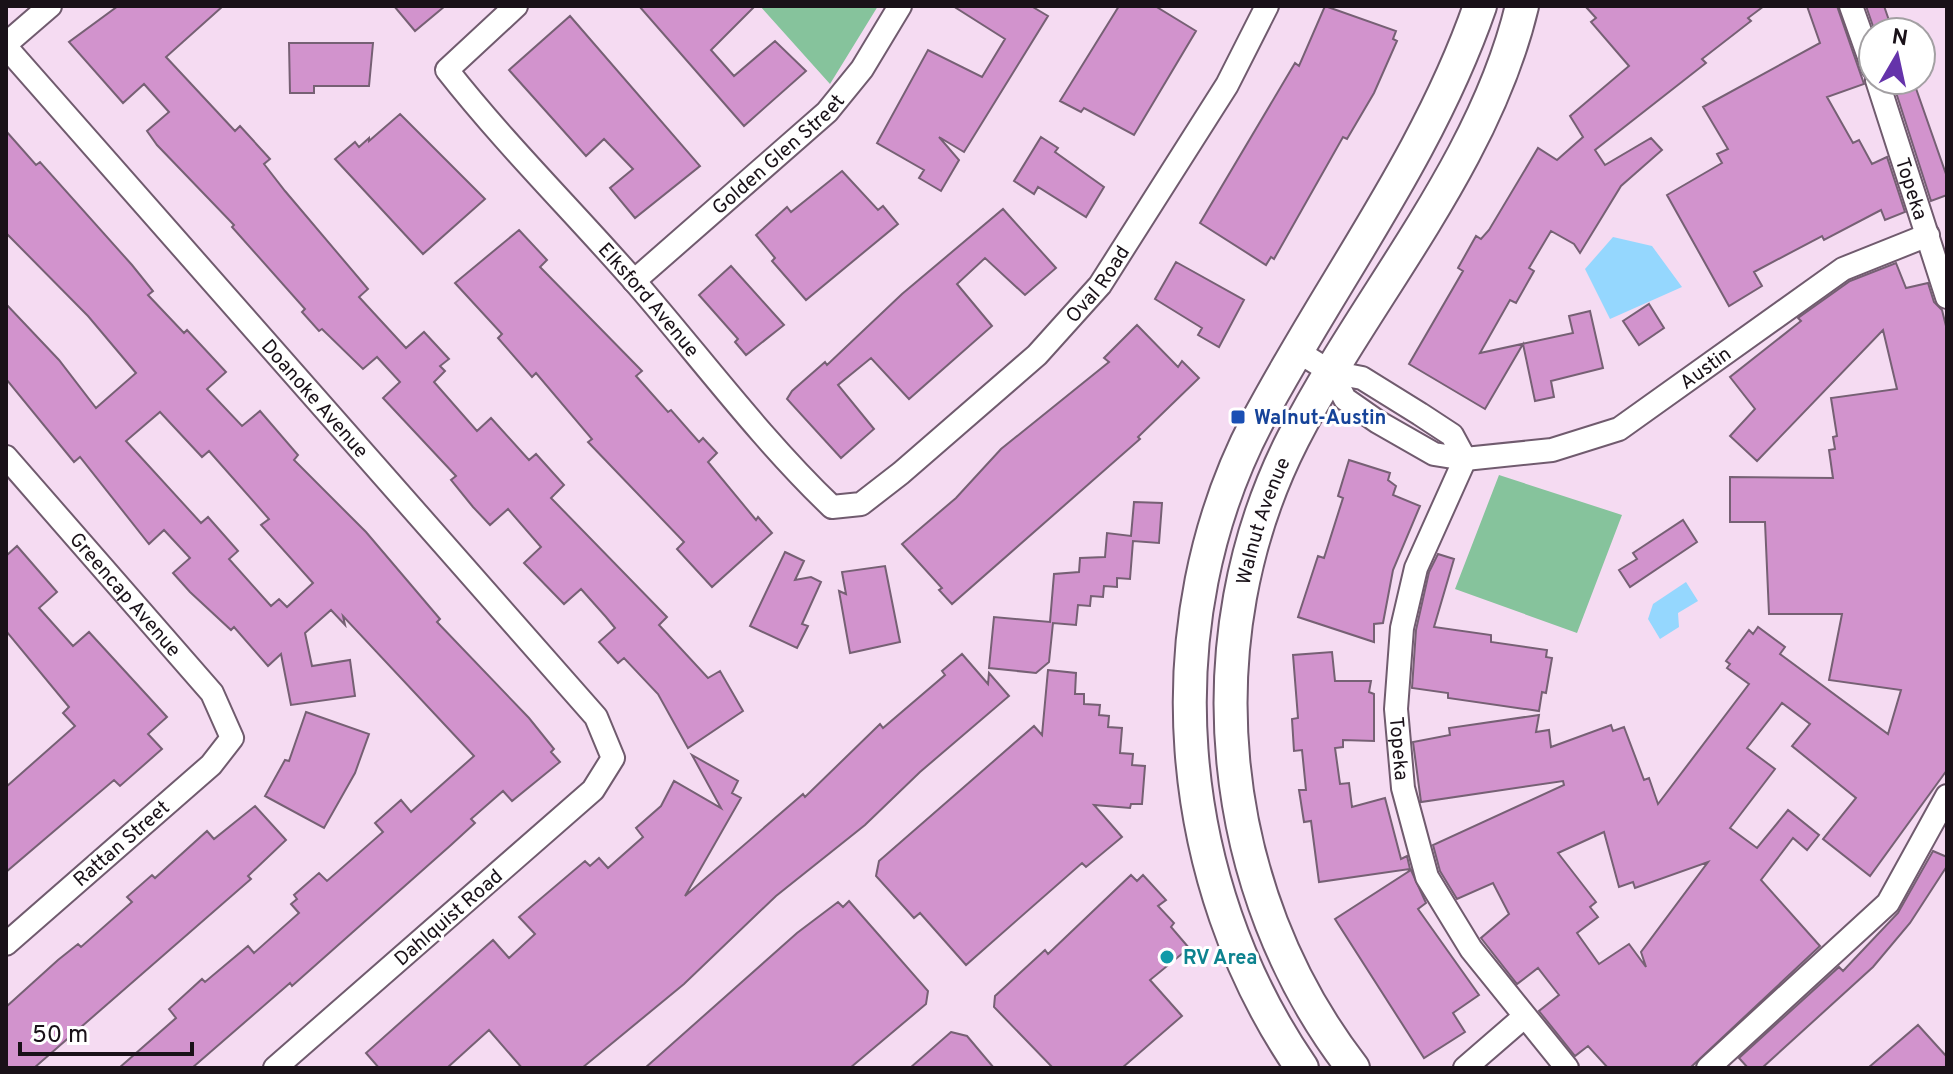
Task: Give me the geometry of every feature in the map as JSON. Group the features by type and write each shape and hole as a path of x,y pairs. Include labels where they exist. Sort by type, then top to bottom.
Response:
{"main road":[{"path":"1480,6 1520,14"},
{"name":"Walnut Avenue","path":"1302,1068 1257,992 1217,893 1196,797 1189,699 1199,593 1218,519 1250,435 1433,121 1480,6"},
{"name":"Walnut Avenue","path":"1353,1068 1308,1002 1281,950 1263,901 1238,803 1230,716 1236,623 1252,548 1284,458 1331,372 1464,149 1494,89 1520,14"}],"street":[{"path":"6,46 50,6"},
{"name":"Elksford Avenue","path":"516,6 447,70 481,113 634,281 795,472 832,507 861,504"},
{"name":"Golden Glen Street","path":"634,281 827,112 862,69 900,6"},
{"name":"Oval Road","path":"861,504 1037,355 1100,285 1227,85 1267,6"},
{"name":"Doanoke Avenue","path":"6,46 596,717 613,758"},
{"name":"Topeka","path":"1882,96 1947,297"},
{"name":"Austin","path":"1465,459 1552,450 1619,429 1843,269 1928,235"},
{"path":"1297,351 1331,372 1362,378 1420,414 1452,435 1465,459"},
{"name":"Greencap Avenue","path":"6,457 212,693 232,738"},
{"name":"Topeka","path":"1465,459 1416,568 1402,628 1396,709 1403,788 1427,877 1471,949 1567,1068"},
{"name":"Rattan Street","path":"6,944 211,765 232,738"},
{"name":"Dahlquist Road","path":"275,1068 593,790 613,758"},
{"path":"1708,1068 1888,903 1947,796"},
{"path":"1465,1068 1524,1017"}],"green space":[{"path":"760,6 878,6 830,84"},
{"path":"1499,475 1622,515 1577,633 1455,589"}],"water":[{"path":"1613,237 1652,246 1682,287 1610,319 1585,269"},
{"path":"1686,582 1698,601 1678,613 1679,627 1660,639 1648,619 1653,604"}],"building":[{"path":"118,6 223,6 166,57 235,131 240,126 270,159 264,164 368,289 359,297 406,348 424,332 449,359 440,366 445,371 434,382 477,431 491,418 529,460 536,454 564,485 551,498 667,617 659,625 708,678 720,671 743,711 688,748 658,694 624,658 618,663 599,642 615,628 606,617 581,589 564,604 524,563 541,547 508,509 490,525 473,507 451,480 456,476 383,398 400,382 377,357 363,369 322,329 319,331 302,312 305,309 232,227 234,225 157,145 147,131 169,112 144,84 123,103 69,42"},
{"path":"394,6 445,6 415,31"},
{"path":"639,6 755,6 711,50 734,76 775,41 806,71 744,126"},
{"path":"953,6 1031,6 1048,16 964,152 939,137 959,160 941,191 919,178 924,170 877,143 928,50 982,77 1005,39"},
{"path":"1119,6 1155,6 1196,31 1134,135 1084,108 1081,112 1060,101"},
{"path":"1325,6 1396,31 1393,39 1397,41 1374,93 1347,139 1343,137 1274,259 1271,257 1266,265 1200,223 1295,63 1299,66"},
{"path":"1585,6 1764,6 1748,18 1751,21 1702,59 1706,63 1595,150 1605,165 1651,138 1662,150 1621,186 1580,253 1574,244 1551,231 1529,268 1534,271 1516,303 1510,300 1480,353 1573,333 1569,316 1590,311 1603,368 1551,381 1554,397 1535,401 1523,344 1485,409 1409,364 1463,271 1458,268 1476,236 1481,239 1489,230 1538,148 1557,160 1583,137 1570,116 1629,66 1591,22 1596,18"},
{"path":"1807,6 1837,6 1857,64 1857,86 1827,97 1853,143 1859,140 1872,164 1887,157 1905,212 1885,220 1881,210 1824,240 1822,236 1754,272 1762,286 1729,306 1667,195 1722,163 1717,154 1728,149 1703,107 1820,43"},
{"path":"1866,6 1884,6 1887,16 1869,16"},
{"path":"570,16 700,166 635,218 610,188 633,169 604,139 586,156 509,70"},
{"path":"289,43 373,43 369,86 314,86 314,93 290,93"},
{"path":"1897,96 1919,96 1947,177 1947,195 1931,201"},
{"path":"400,114 485,199 423,254 335,159 355,142 359,147 369,138 369,141"},
{"path":"6,131 36,165 40,162 132,265 153,291 148,295 184,333 187,330 226,372 207,389 242,426 260,411 298,455 294,460 366,532 440,619 437,622 529,718 554,749 551,752 560,762 512,801 503,791 471,819 475,823 451,845 292,986 290,983 192,1068 119,1068 176,1018 169,1009 202,979 205,982 248,946 254,953 299,913 291,904 297,899 294,895 319,873 327,881 383,832 375,823 401,800 411,812 474,756 343,616 345,625 331,610 305,633 312,666 350,660 355,696 291,705 281,654 268,666 234,627 231,630 190,592 173,573 190,558 164,530 149,544 80,457 74,462 6,379 6,304 59,360 96,408 136,373 88,316 6,233","holes":["160,412 202,457 209,451 269,519 261,525 313,583 287,607 279,599 271,606 229,559 238,551 208,517 201,523 126,441"]},
{"path":"1041,137 1058,148 1055,152 1104,187 1086,217 1038,187 1034,194 1014,181"},
{"path":"842,171 878,210 883,206 898,224 806,300 772,261 775,258 756,235 787,207 791,212"},
{"path":"1003,209 1056,268 1025,295 985,258 957,284 992,326 909,399 871,358 838,385 874,429 841,458 787,399 792,391 825,362 827,365 902,294"},
{"path":"519,230 547,260 540,267 642,371 636,376 699,442 703,438 717,453 708,462 756,520 758,517 772,533 712,587 677,549 684,542 588,442 592,439 536,373 532,377 498,338 502,334 455,283"},
{"path":"1176,262 1244,300 1219,347 1198,335 1202,328 1155,299"},
{"path":"1896,263 1906,288 1928,283 1934,302 1942,310 1947,330 1947,770 1870,876 1823,839 1856,798 1792,746 1810,724 1782,703 1747,748 1775,769 1730,828 1757,848 1788,810 1819,835 1807,850 1793,838 1761,880 1820,946 1690,1068 1608,1068 1588,1046 1575,1056 1539,1011 1559,995 1538,968 1517,984 1481,938 1509,914 1493,883 1457,899 1440,871 1433,845 1564,785 1563,781 1421,802 1413,742 1450,735 1449,728 1539,715 1536,732 1549,730 1551,747 1611,725 1613,731 1624,727 1644,780 1649,778 1658,804 1749,684 1727,668 1730,664 1726,661 1749,630 1753,634 1758,627 1785,647 1780,654 1888,734 1901,690 1829,680 1842,614 1769,614 1765,522 1730,522 1730,477 1833,478 1829,450 1835,449 1833,437 1837,436 1831,398 1897,389 1883,330 1757,461 1730,436 1755,409 1730,377 1801,321 1798,318 1850,281","holes":["1604,832 1619,887 1633,882 1635,888 1708,862 1641,952 1646,967 1629,944 1599,964 1577,933 1598,917 1590,907 1596,902 1558,853"]},
{"path":"731,266 784,325 746,355 735,342 738,339 699,295"},
{"path":"1649,304 1664,328 1639,345 1623,321"},
{"path":"1137,325 1178,367 1182,361 1199,378 1138,437 1140,439 952,604 939,590 942,588 902,544 956,498 1001,449 1109,362 1104,358"},
{"path":"1349,460 1390,473 1388,480 1396,486 1393,495 1420,506 1393,570 1383,623 1374,624 1374,642 1298,617 1318,556 1324,558 1343,498 1338,496"},
{"path":"1134,502 1162,503 1159,543 1133,541 1130,579 1117,578 1117,587 1104,586 1103,597 1091,596 1090,606 1078,605 1076,625 1053,623 1049,662 1036,673 989,668 994,617 1050,622 1054,574 1079,572 1080,558 1105,557 1107,533 1131,536"},
{"path":"1683,520 1697,542 1630,587 1619,570 1637,559 1633,553"},
{"path":"17,546 57,592 39,608 73,646 89,632 167,717 148,734 162,749 120,786 114,780 6,872 6,787 75,726 63,713 69,707 6,631 6,556"},
{"path":"785,552 804,561 795,580 811,577 821,582 802,624 808,626 797,648 750,626"},
{"path":"1438,554 1454,559 1434,627 1491,635 1491,642 1547,650 1546,657 1552,658 1546,693 1542,692 1539,711 1448,698 1448,693 1412,688 1416,630 1429,572"},
{"path":"885,566 900,642 850,653 839,591 846,594 842,572"},
{"path":"1332,652 1335,681 1371,681 1369,692 1374,694 1374,741 1343,740 1343,747 1335,748 1340,784 1349,783 1352,807 1385,798 1401,859 1407,856 1410,869 1319,882 1311,821 1304,822 1299,790 1306,790 1302,750 1294,751 1292,719 1298,718 1293,655"},
{"path":"962,654 988,684 989,673 1009,696 920,772 865,825 776,896 684,984 582,1068 522,1068 489,1030 447,1068 379,1068 366,1053 493,940 509,958 535,934 519,917 585,861 590,866 599,858 608,868 643,837 636,828 661,806 674,781 721,808 692,755 738,781 732,793 741,798 685,896 803,794 805,797 880,724 883,728 945,675 942,671"},
{"path":"1048,670 1076,673 1075,694 1084,694 1084,704 1100,705 1099,715 1109,716 1108,727 1122,728 1120,753 1133,754 1132,765 1145,766 1142,804 1131,804 1130,808 1094,805 1122,837 1086,867 1082,863 966,965 920,913 914,918 876,876 879,861 1034,726 1042,735"},
{"path":"306,712 369,734 355,773 324,828 265,796 285,760 289,761"},
{"path":"255,806 286,840 248,876 251,879 34,1068 6,1068 6,1007 58,960 78,944 81,947 132,902 127,897 152,875 155,878 207,831 214,839"},
{"path":"1933,851 1947,857 1947,866 1910,923 1873,967 1762,1068 1748,1068 1739,1058 1839,967 1843,971 1898,913"},
{"path":"1411,870 1426,903 1418,909 1479,995 1453,1013 1465,1032 1424,1058 1335,919"},
{"path":"1131,875 1137,881 1143,875 1166,900 1158,906 1174,923 1171,927 1189,948 1150,980 1182,1016 1122,1068 1053,1068 994,1007 995,996 1045,950 1048,954"},
{"path":"849,901 928,991 926,1004 850,1068 645,1068 797,933 838,902 843,907"},
{"path":"1918,1025 1947,1057 1947,1068 1868,1068"},
{"path":"951,1032 967,1036 994,1068 910,1068"}],"place":[{"name":"Walnut-Austin","path":"1238,417"},
{"name":"RV Area","path":"1167,957"}]}
